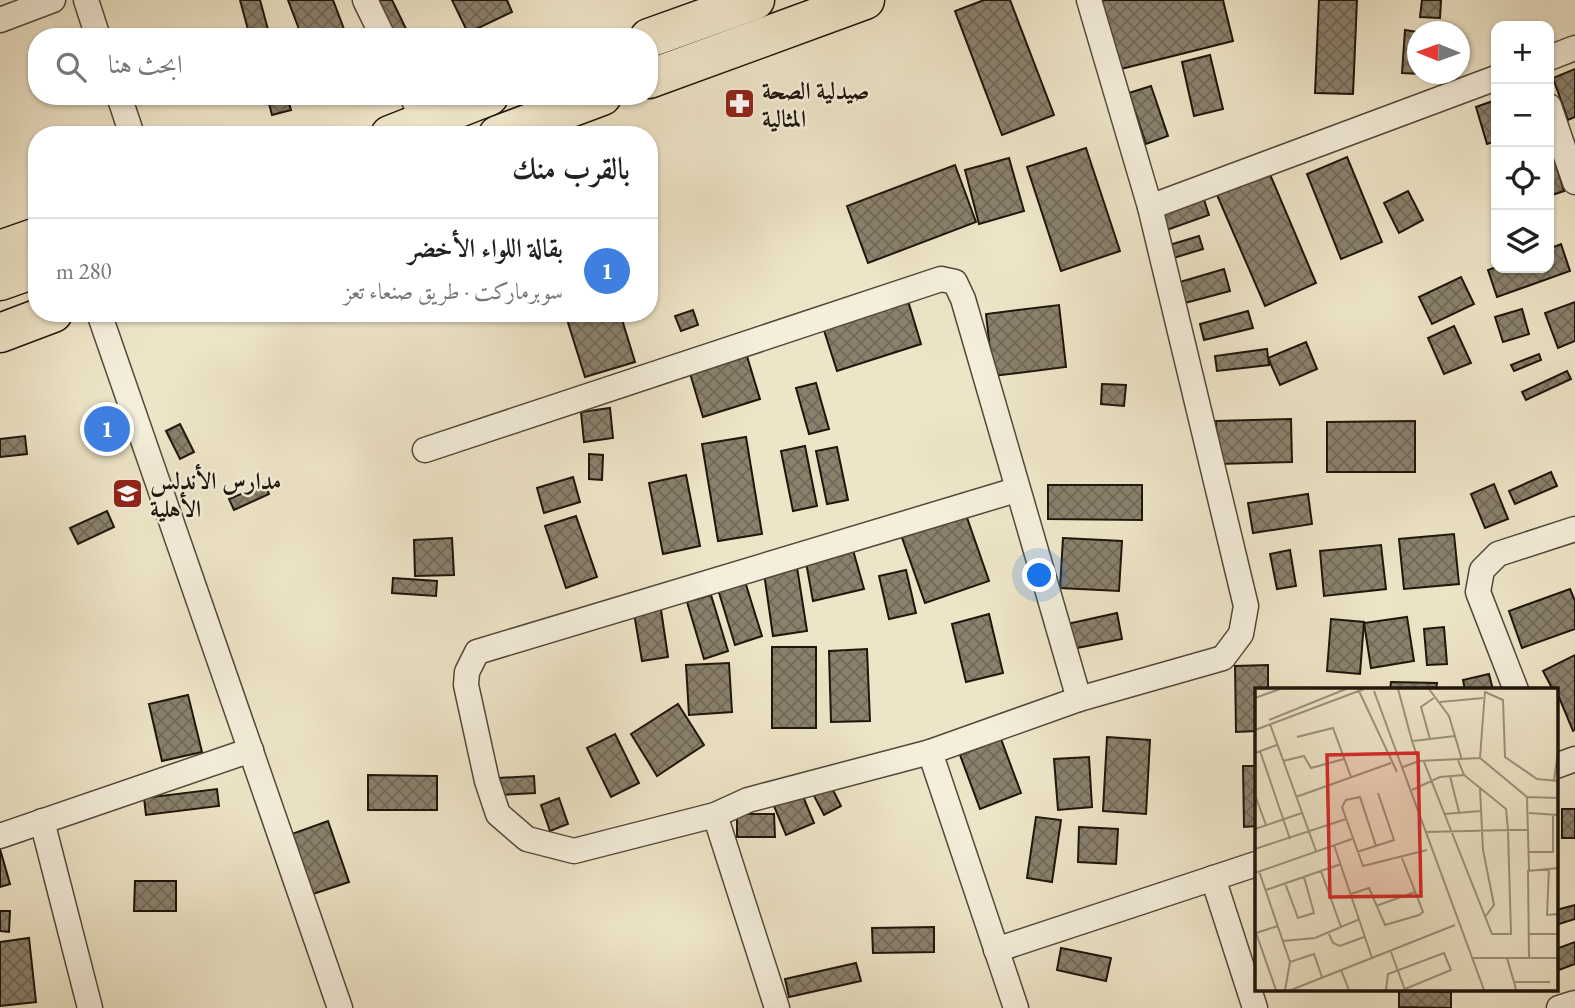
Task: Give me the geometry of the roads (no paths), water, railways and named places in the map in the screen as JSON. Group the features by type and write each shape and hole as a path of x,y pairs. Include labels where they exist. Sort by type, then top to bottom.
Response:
{"highway":[{"path":"658,35 755,0"},
{"path":"658,76 864,0"},
{"path":"409,117 455,105"},
{"path":"507,120 566,105"},
{"path":"0,250 28,240"},
{"path":"0,281 28,271"},
{"path":"0,305 28,295"},
{"path":"0,333 29,322"}],"street":[{"path":"0,20 52,0"},
{"path":"86,0 95,28"},
{"path":"365,0 379,28"},
{"path":"1016,490 477,652 467,672 466,685 487,781 498,814 527,839 574,851 715,815 748,800 930,752 1079,699 1223,658 1241,634 1245,606 1150,207 1089,0"},
{"path":"1554,56 1575,48"},
{"path":"1150,207 1491,80"},
{"path":"122,105 129,126"},
{"path":"1554,121 1575,182"},
{"path":"425,450 941,279 955,282 963,299 1016,490 1079,699"},
{"path":"102,322 340,1008"},
{"path":"1515,688 1478,592 1482,570 1497,554 1575,530"},
{"path":"0,836 251,750"},
{"path":"930,752 1016,1008"},
{"path":"1558,765 1575,760"},
{"path":"715,815 778,1008"},
{"path":"42,821 90,1008"},
{"path":"996,950 1255,864"},
{"path":"1213,878 1255,1008"},
{"path":"1559,1008 1575,1003"}],"place":[{"name":"صيدلية الصحة المثالية","path":"739,104"},
{"name":"بقالة اللواء الأخضر","path":"107,429"},
{"name":"مدارس الأندلس الأهلية","path":"127,494"}]}
